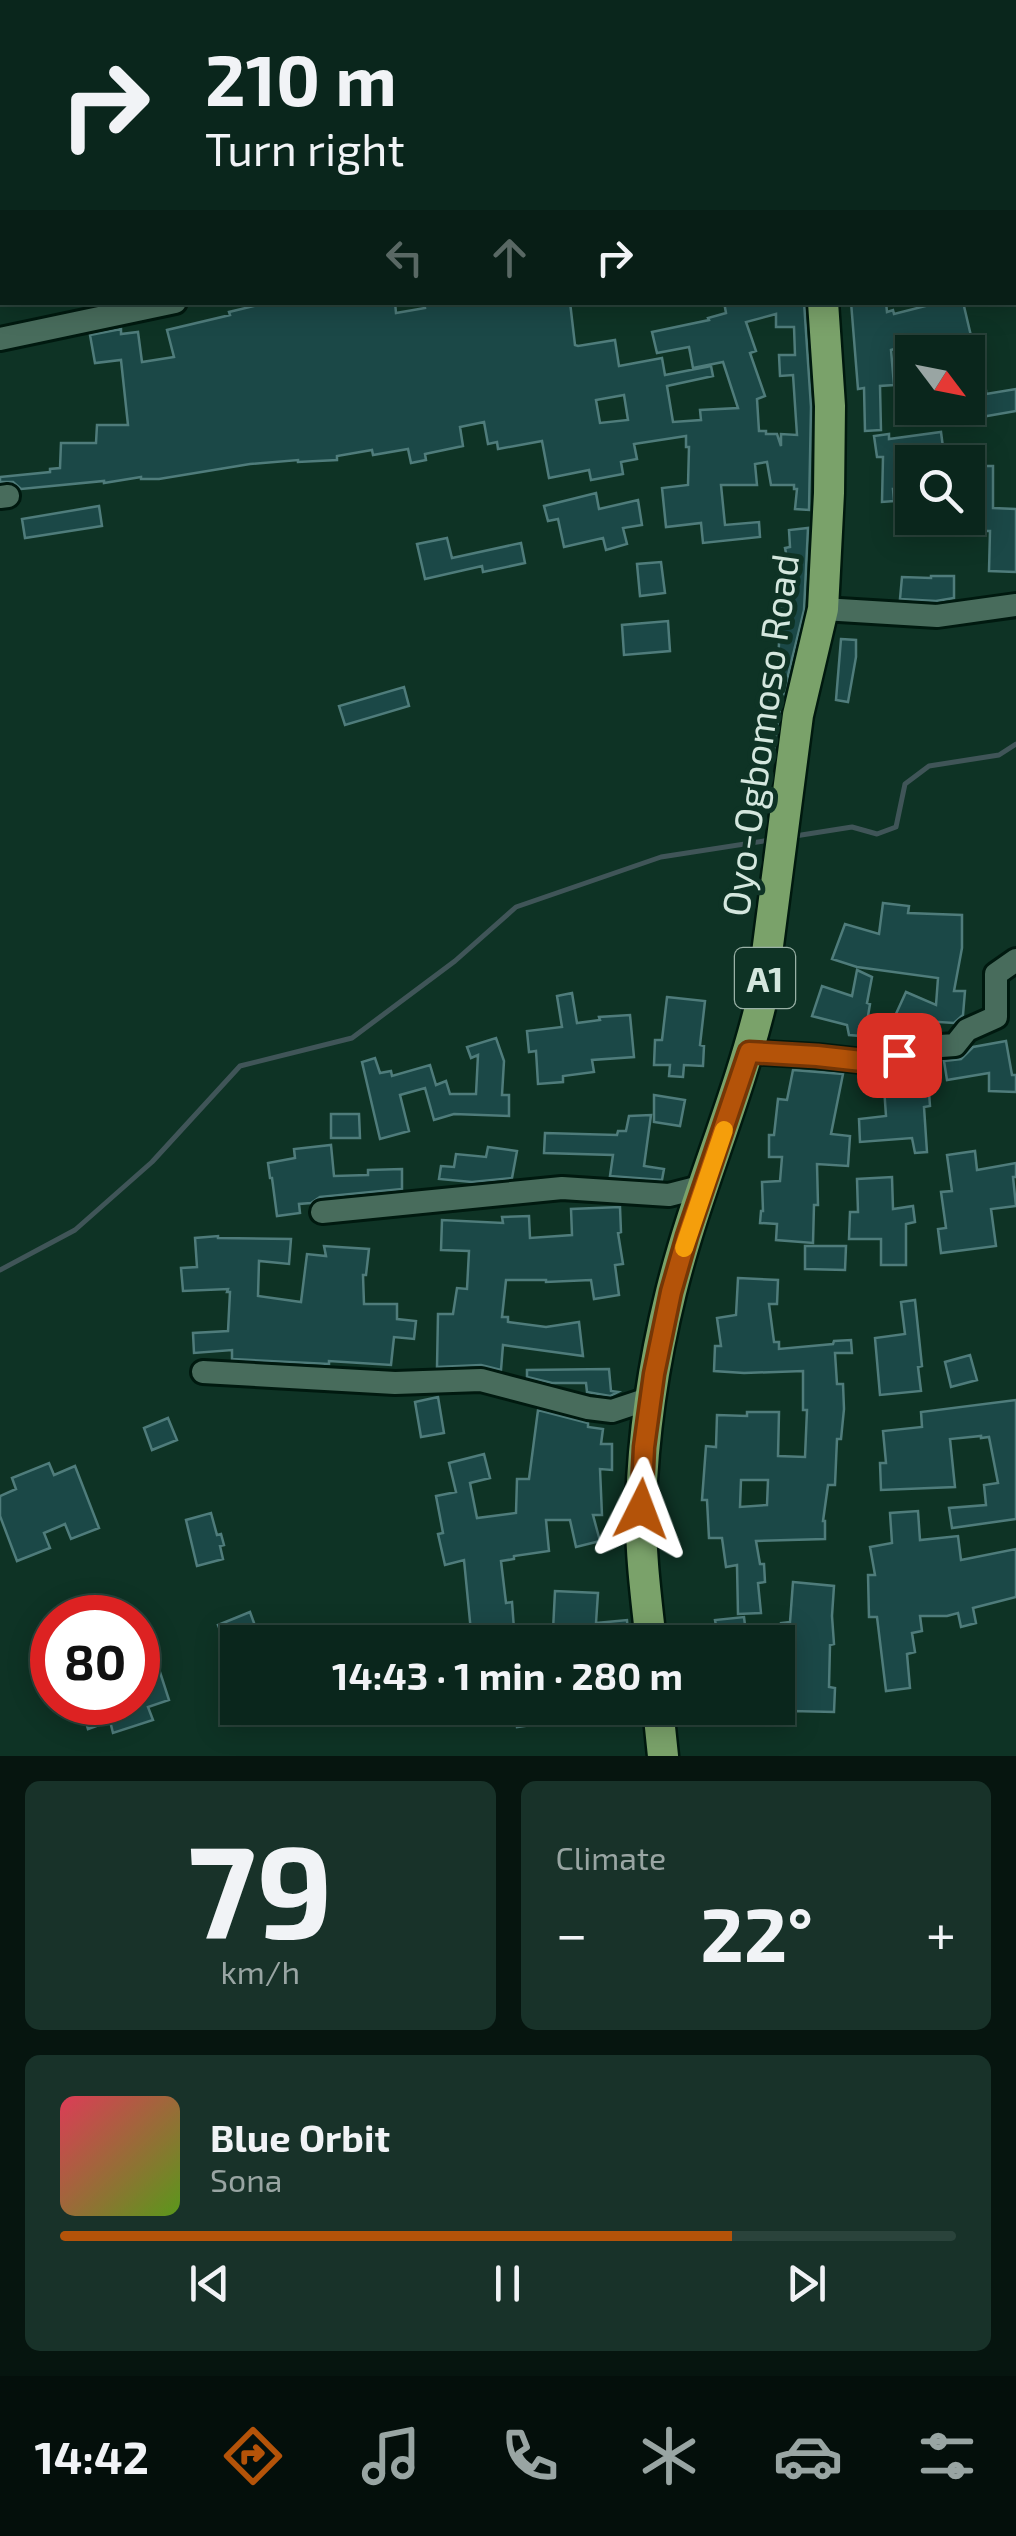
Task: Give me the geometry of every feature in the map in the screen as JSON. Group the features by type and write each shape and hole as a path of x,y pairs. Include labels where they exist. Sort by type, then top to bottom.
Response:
{"highway":[{"name":"Oyo-Ogbomoso Road","path":"649,1625 641,1509 651,1398 671,1292 760,1007 798,715 823,609 830,406 823,305"},
{"path":"660,1725 663,1756"}],"street":[{"path":"0,339 161,305"},
{"path":"823,609 937,616 1016,604"},
{"path":"749,1052 871,1062 955,1044 967,1030 996,1017 996,974 1016,960"},
{"path":"322,1212 562,1188 669,1195 704,1186"},
{"path":"203,1372 395,1383 481,1380 588,1408 612,1410 651,1398"}],"building":[{"path":"258,305 395,305 396,313 425,308 424,305 570,305 575,345 615,340 619,366 662,358 665,375 711,366 713,376 667,386 673,422 701,420 700,410 738,408 723,362 693,368 689,347 657,353 652,332 709,320 726,313 725,305 804,305 811,407 809,510 795,509 794,485 771,485 767,462 755,464 757,485 721,485 725,525 759,522 760,537 703,543 701,523 666,527 662,488 688,485 686,436 634,444 637,459 621,462 623,474 591,480 589,470 549,478 542,441 498,449 497,442 488,444 484,422 460,427 463,446 425,454 426,460 411,463 408,449 373,455 372,450 337,456 337,460 250,464 159,479 141,477 21,489 13,482 0,482 0,477 60,468 61,443 96,443 97,425 128,425 121,360 95,363 90,335 121,329 121,334 138,332 142,362 174,357 167,330 230,315 229,312","holes":["776,314 776,327 794,327 795,355 779,355 780,376 793,375 797,435 781,434 781,446 777,434 759,431 757,399 765,396 750,353 756,351 746,322","624,395 628,420 600,423 596,400"]},
{"path":"851,305 886,305 887,312 893,310 894,314 929,305 964,305 971,335 895,335 895,349 891,350 894,385 880,386 881,430 865,431 864,388 858,389"},
{"path":"1016,389 1016,411 985,416 985,391 986,394"},
{"path":"941,432 943,445 895,445 894,501 882,502 883,457 877,457 874,436 889,434 889,439"},
{"path":"985,466 993,466 993,508 1016,509 1016,572 989,571 990,531 985,531"},
{"path":"596,493 599,509 638,500 642,525 623,528 627,544 606,550 603,538 564,547 558,519 548,521 544,506"},
{"path":"99,506 102,526 25,538 22,519"},
{"path":"808,528 804,610 773,755 758,752 764,725 768,725 778,667 785,548 790,547 789,530"},
{"path":"447,538 452,558 521,543 525,563 483,572 482,566 425,579 417,544"},
{"path":"661,562 665,593 640,596 637,564"},
{"path":"954,576 954,598 900,599 902,577"},
{"path":"668,621 670,651 624,655 622,625"},
{"path":"841,639 856,640 848,702 836,700"},
{"path":"404,687 409,706 345,725 339,706"},
{"path":"883,903 909,906 908,913 962,915 962,948 954,991 965,991 963,1015 954,1023 924,1021 922,1027 895,1016 906,992 936,1005 938,978 857,967 832,959 845,924 879,934"},
{"path":"857,970 872,977 866,1028 860,1027 862,1036 849,1035 847,1025 812,1016 822,986 852,996"},
{"path":"572,993 577,1023 630,1015 634,1057 592,1060 594,1072 563,1076 563,1082 538,1084 536,1051 529,1052 527,1031 562,1027 557,996"},
{"path":"667,997 705,1001 700,1045 704,1046 703,1066 684,1065 683,1077 669,1076 670,1065 654,1065 655,1040 662,1040"},
{"path":"496,1038 504,1061 502,1095 509,1095 509,1116 454,1114 434,1120 425,1088 400,1095 409,1131 380,1139 362,1062 375,1058 380,1073 391,1071 392,1076 430,1065 436,1085 446,1081 450,1094 476,1094 478,1055 471,1058 467,1047"},
{"path":"1006,1041 1012,1075 1016,1075 1016,1092 989,1091 989,1073 947,1080 944,1061 961,1059 973,1047"},
{"path":"793,1070 843,1074 831,1134 850,1136 848,1166 817,1164 818,1205 814,1205 813,1243 776,1240 777,1224 760,1223 762,1182 780,1181 782,1157 769,1157 769,1135 774,1135 778,1099 787,1100"},
{"path":"915,1073 915,1079 928,1078 930,1106 924,1107 927,1152 915,1153 912,1138 860,1142 859,1119 886,1116 884,1087 889,1087 889,1080"},
{"path":"654,1095 685,1100 680,1126 654,1122"},
{"path":"331,1114 359,1114 360,1138 331,1138"},
{"path":"651,1115 644,1166 664,1169 662,1180 610,1176 613,1155 544,1153 545,1133 617,1135 618,1131 626,1131 629,1116"},
{"path":"331,1145 334,1176 402,1169 402,1189 320,1197 299,1204 300,1213 277,1216 268,1163 295,1158 294,1149"},
{"path":"488,1147 517,1151 512,1178 472,1182 439,1179 441,1166 454,1167 456,1154 486,1157"},
{"path":"975,1151 977,1170 1016,1163 1016,1206 991,1209 996,1246 941,1253 938,1229 946,1228 941,1192 952,1191 947,1155"},
{"path":"892,1177 893,1209 913,1206 915,1222 906,1224 906,1265 881,1265 881,1239 849,1239 850,1212 858,1212 857,1179"},
{"path":"620,1207 618,1233 623,1264 615,1265 619,1295 594,1299 591,1280 506,1280 502,1317 508,1317 508,1322 546,1327 579,1322 583,1356 503,1345 501,1370 481,1365 437,1367 438,1314 453,1314 457,1288 467,1289 469,1251 441,1250 442,1220 503,1223 502,1217 529,1216 530,1238 572,1235 571,1209"},
{"path":"195,1238 291,1239 289,1264 259,1261 258,1296 301,1302 307,1254 326,1256 324,1246 369,1249 363,1275 364,1304 397,1304 397,1319 416,1321 414,1339 394,1337 391,1365 232,1359 232,1350 194,1353 193,1333 228,1331 230,1292 183,1291 181,1268 197,1267"},
{"path":"805,1246 846,1246 845,1270 805,1269"},
{"path":"738,1278 778,1280 777,1304 769,1304 774,1342 779,1342 779,1349 851,1340 852,1353 835,1353 844,1409 841,1439 837,1439 835,1485 828,1485 825,1539 756,1541 760,1564 764,1564 765,1582 758,1583 761,1613 738,1614 737,1565 726,1567 722,1538 709,1538 707,1500 702,1500 706,1446 716,1447 717,1415 779,1412 778,1456 805,1457 807,1410 803,1410 803,1371 714,1371 715,1346 721,1346 717,1318 736,1315","holes":["741,1480 768,1480 767,1505 740,1507"]},
{"path":"915,1300 921,1391 880,1395 875,1338 905,1334 901,1302"},
{"path":"970,1355 977,1380 951,1387 945,1362"},
{"path":"609,1369 611,1391 618,1392 610,1396 587,1392 586,1383 552,1383 527,1377 527,1370"},
{"path":"438,1397 444,1433 421,1437 415,1402"},
{"path":"1016,1400 1016,1519 952,1528 949,1508 986,1505 984,1485 998,1483 989,1437 950,1439 955,1487 881,1490 880,1463 886,1463 883,1431 922,1427 921,1412"},
{"path":"538,1410 603,1429 601,1444 612,1444 612,1470 600,1469 602,1515 593,1515 600,1541 576,1547 570,1520 546,1520 549,1551 501,1561 506,1603 512,1602 514,1625 470,1625 464,1560 445,1565 438,1534 443,1533 436,1496 456,1492 449,1463 484,1454 490,1478 470,1483 477,1518 516,1513 517,1479 529,1479"},
{"path":"168,1418 177,1440 152,1450 144,1428"},
{"path":"49,1463 54,1475 75,1466 99,1528 71,1539 65,1524 44,1533 50,1548 17,1561 0,1516 0,1496 16,1489 12,1478"},
{"path":"918,1511 920,1540 958,1536 961,1560 1016,1549 1016,1597 973,1608 976,1623 961,1627 958,1613 920,1616 922,1631 912,1633 915,1652 907,1654 910,1688 886,1691 877,1617 869,1617 868,1575 875,1575 870,1547 892,1543 890,1513"},
{"path":"211,1513 224,1545 220,1546 223,1559 197,1566 186,1520"},
{"path":"793,1582 834,1586 829,1687 835,1688 834,1712 795,1711 795,1625 781,1625 790,1622"},
{"path":"555,1591 598,1593 596,1623 627,1620 627,1625 553,1625"},
{"path":"250,1612 255,1625 220,1625 220,1630 218,1625"},
{"path":"744,1617 745,1625 716,1625 715,1620"},
{"path":"160,1672 169,1700 160,1703"},
{"path":"111,1725 138,1725 113,1733"}],"waterway":[{"path":"795,836 852,827 877,834 896,827 905,784 929,766 999,755 1016,744"},
{"path":"0,1270 75,1230 152,1162 240,1066 352,1038 455,961 516,907 661,857 770,840"}],"slow traffic":[{"path":"684,1248 724,1130"}],"route":[{"path":"641,1509 654,1374 671,1292 749,1052 871,1062 899,1055"}]}
